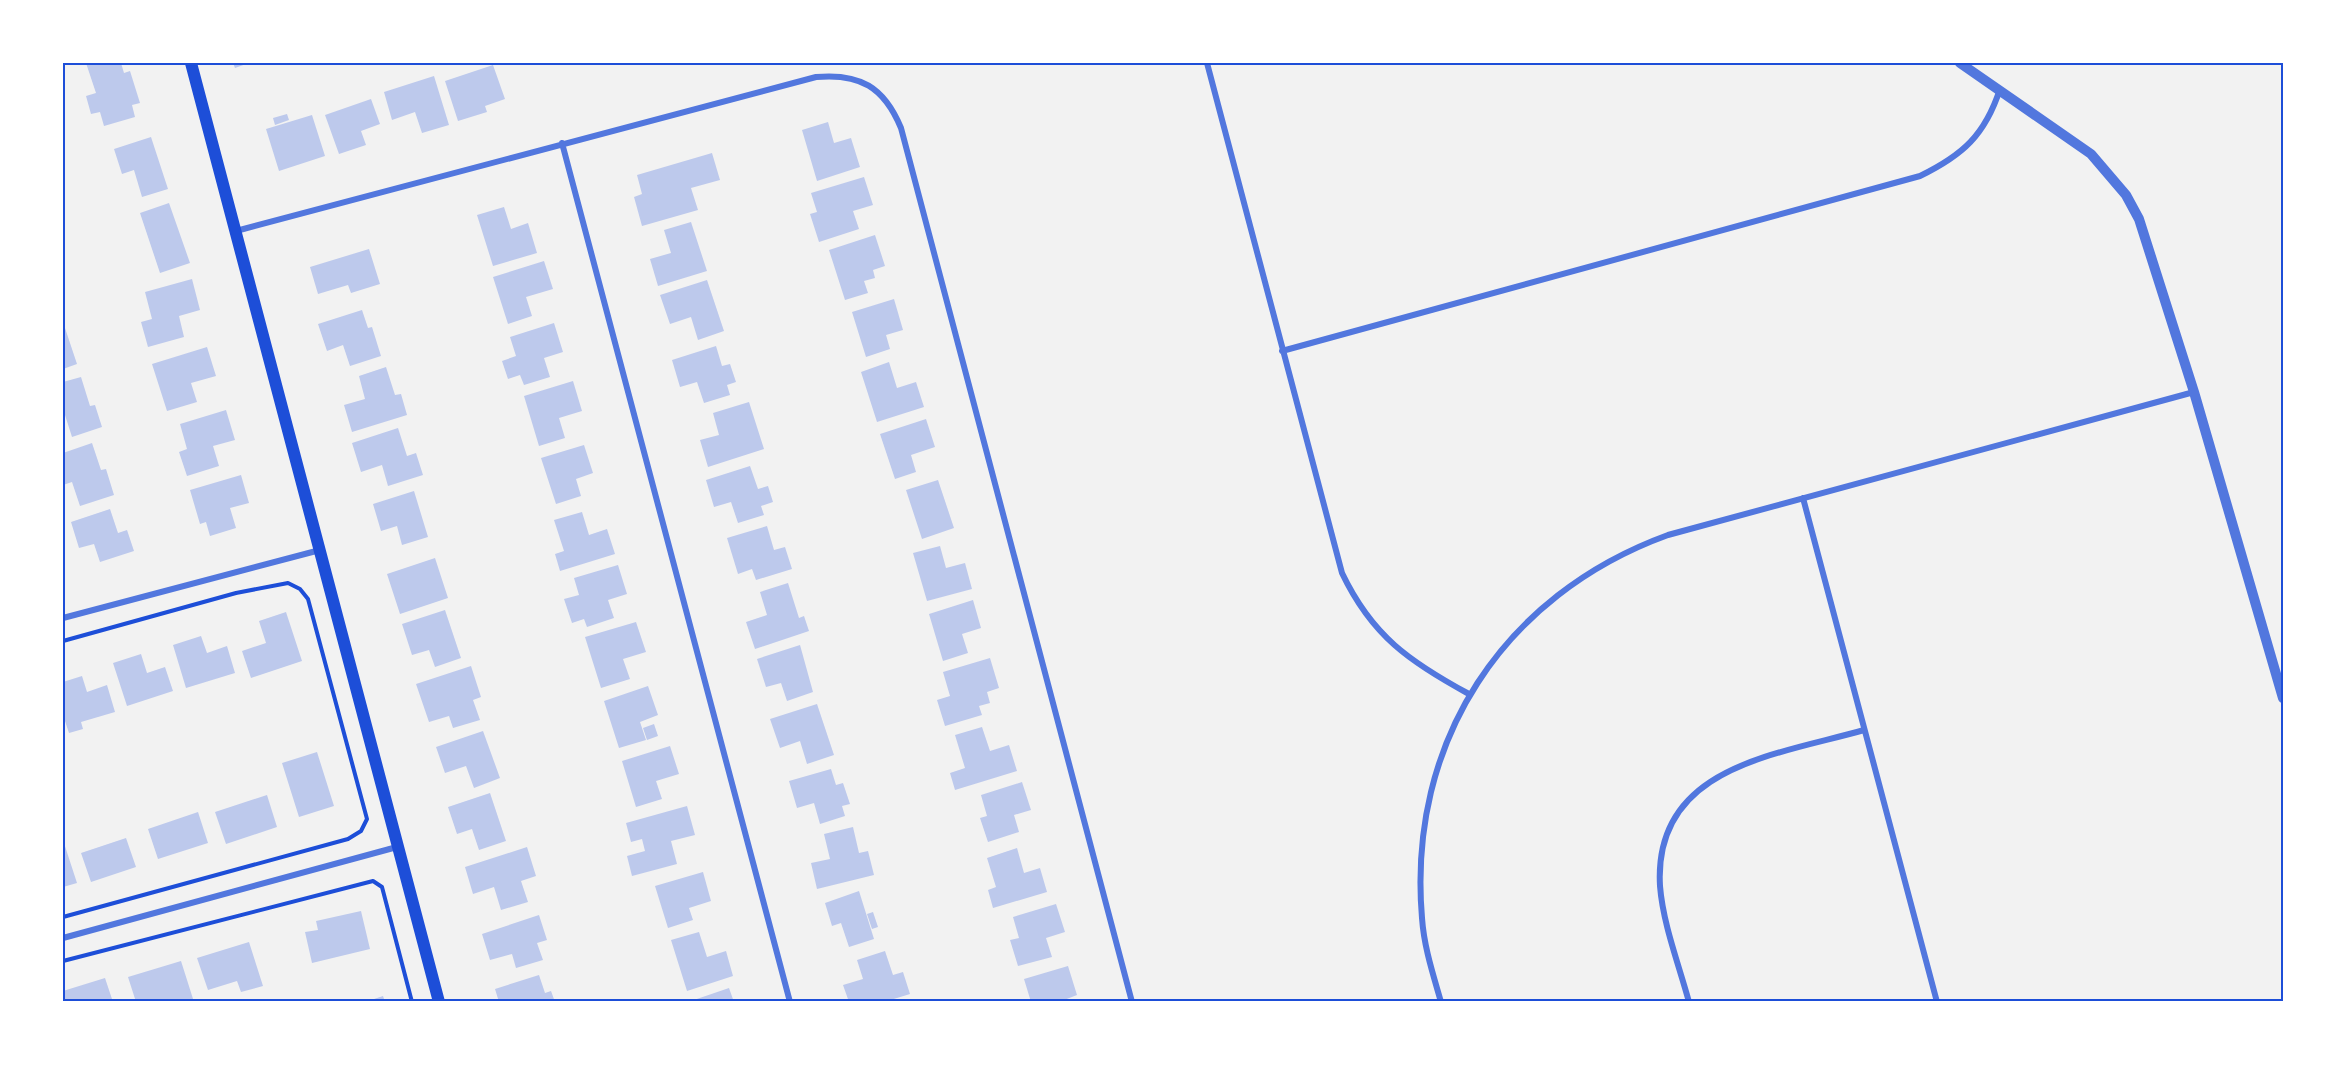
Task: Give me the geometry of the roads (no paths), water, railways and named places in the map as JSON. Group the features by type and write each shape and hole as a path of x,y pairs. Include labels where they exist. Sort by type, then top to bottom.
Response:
{"main road":[{"path":"191,63 439,1002"}],"street":[{"path":"1207,63 1342,573 1374,627 1399,651 1424,670 1469,694"},
{"path":"1960,63 2091,154 2126,195 2148,241 2283,698"},
{"path":"236,231 816,77 845,76 864,82 880,94 894,110 902,128 1132,1002"},
{"path":"1282,351 1920,176 1948,163 1971,143 1988,118 2000,89"},
{"path":"562,143 790,1002"},
{"path":"1441,1002 1426,948 1422,920 1421,849 1427,802 1439,758 1469,694 1513,636 1548,601 1579,578 1616,557 1668,535 2194,392"},
{"path":"1803,498 1937,1002"},
{"path":"63,618 320,550"},
{"path":"1689,1002 1660,888 1663,850 1675,818 1698,789 1729,769 1864,730"},
{"path":"63,938 398,847"}]}
